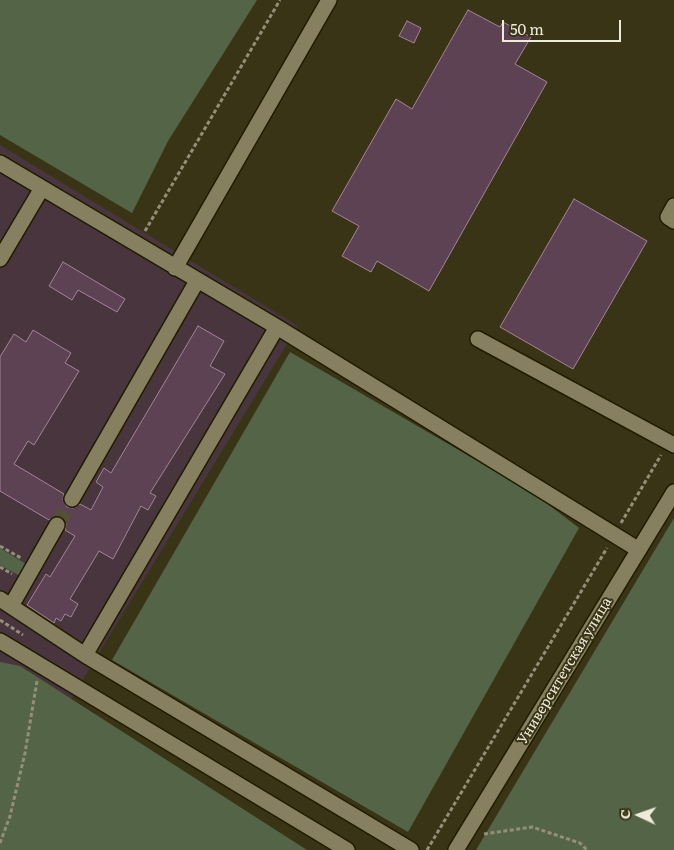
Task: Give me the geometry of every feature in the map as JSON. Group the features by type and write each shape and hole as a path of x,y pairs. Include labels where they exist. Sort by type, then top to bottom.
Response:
{"street":[{"path":"175,268 330,0"},
{"path":"0,163 277,328 639,550"},
{"path":"0,260 42,188"},
{"path":"674,206 668,217 674,221"},
{"path":"72,499 197,281"},
{"path":"85,655 277,328"},
{"path":"478,339 671,444"},
{"name":"Университетская улица","path":"459,844 674,492"},
{"path":"57,525 33,566 5,603 85,655 411,850"},
{"path":"0,642 347,850"}],"path":[{"path":"137,245 280,0"},
{"path":"427,850 614,534 671,444"},
{"path":"0,546 33,566"},
{"path":"0,843 10,816 38,682 30,675"},
{"path":"459,844 532,827 580,843 587,850"}],"shaded area":[{"path":"0,145 298,326 65,709 0,671"}],"green space":[{"path":"0,0 257,0 168,141 132,213 0,135"},
{"path":"290,352 536,495 579,528 408,832 112,660"},
{"path":"674,518 674,850 476,850"},
{"path":"0,548 29,566 22,577 0,565"},
{"path":"0,662 20,666 307,850 0,850"}],"building":[{"path":"468,10 500,27 503,22 531,37 515,64 547,82 429,291 377,261 371,272 342,256 359,226 332,211 396,99 412,109"},
{"path":"407,21 421,28 414,43 399,36"},
{"path":"574,199 647,241 573,369 500,327"},
{"path":"63,262 125,299 117,312 78,290 72,300 49,286"},
{"path":"198,326 224,341 210,366 225,374 150,493 156,496 148,510 141,506 113,559 99,551 70,599 78,604 71,617 65,614 61,621 56,618 54,623 27,605 46,574 50,577 75,536 65,530 66,524 62,517 56,516 49,520 0,491 0,357 14,334 26,342 33,330 71,353 65,363 79,371 34,445 28,441 14,464 64,494 63,500 67,507 73,508 80,504 91,510 103,487 96,482 104,468 111,473"}],"tunnel":[{"path":"57,525 72,499"}]}
